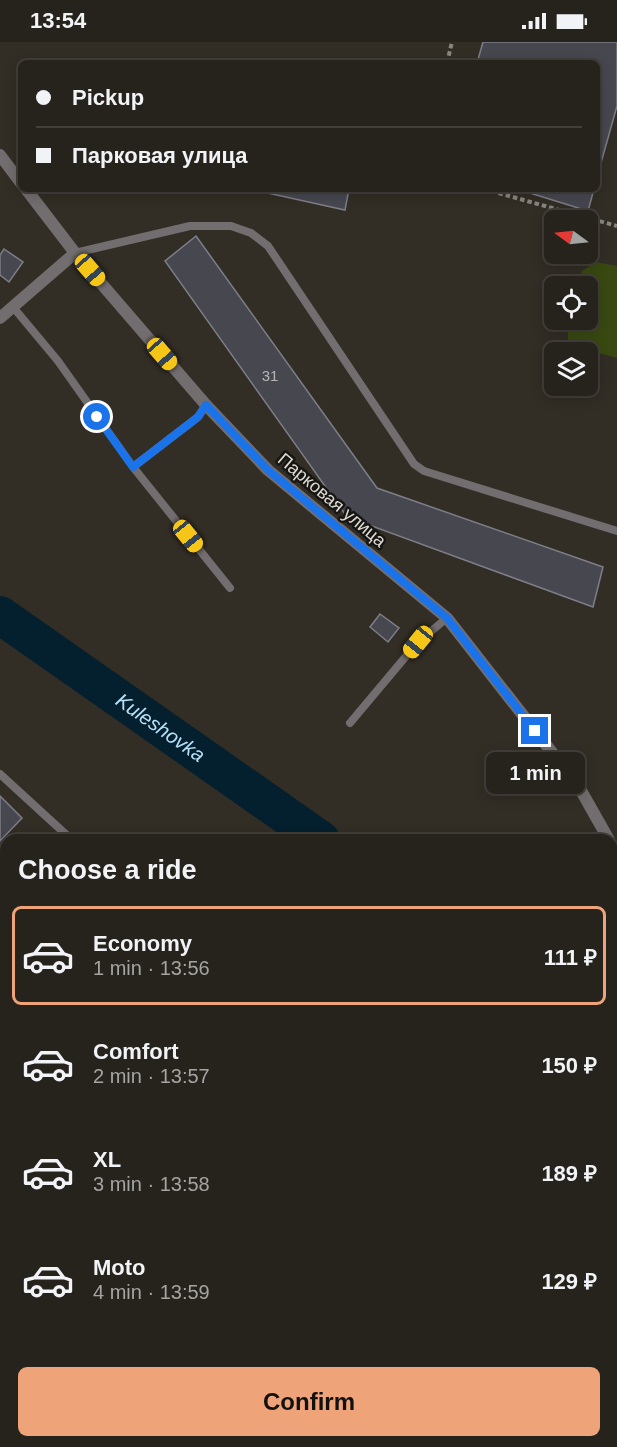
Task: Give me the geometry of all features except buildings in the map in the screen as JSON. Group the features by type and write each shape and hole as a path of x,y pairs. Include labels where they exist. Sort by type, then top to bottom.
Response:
{"street":[{"path":"0,155 18,174"},
{"name":"Парковая улица","path":"28,192 75,253 206,405 268,470 447,618 579,787 606,834"},
{"path":"0,318 75,253"}],"lane":[{"path":"75,253 190,226 231,226 251,233 268,246 414,464 424,471 617,531"},
{"path":"13,307 58,361 133,467 230,588"},
{"path":"133,467 198,417 206,405"},
{"path":"350,723 418,642 447,618"},
{"path":"0,774 65,834"}],"path":[{"path":"448,60 452,42"},
{"path":"495,192 617,226"}],"green space":[{"path":"598,262 617,266 617,358 598,353 598,342 568,340 568,330 598,330 598,276 580,276 582,271"}],"waterway":[{"name":"Kuleshovka","path":"0,615 312,834"}],"route":[{"path":"97,417 133,467 198,417 206,405 268,470 447,618 535,731"}]}
